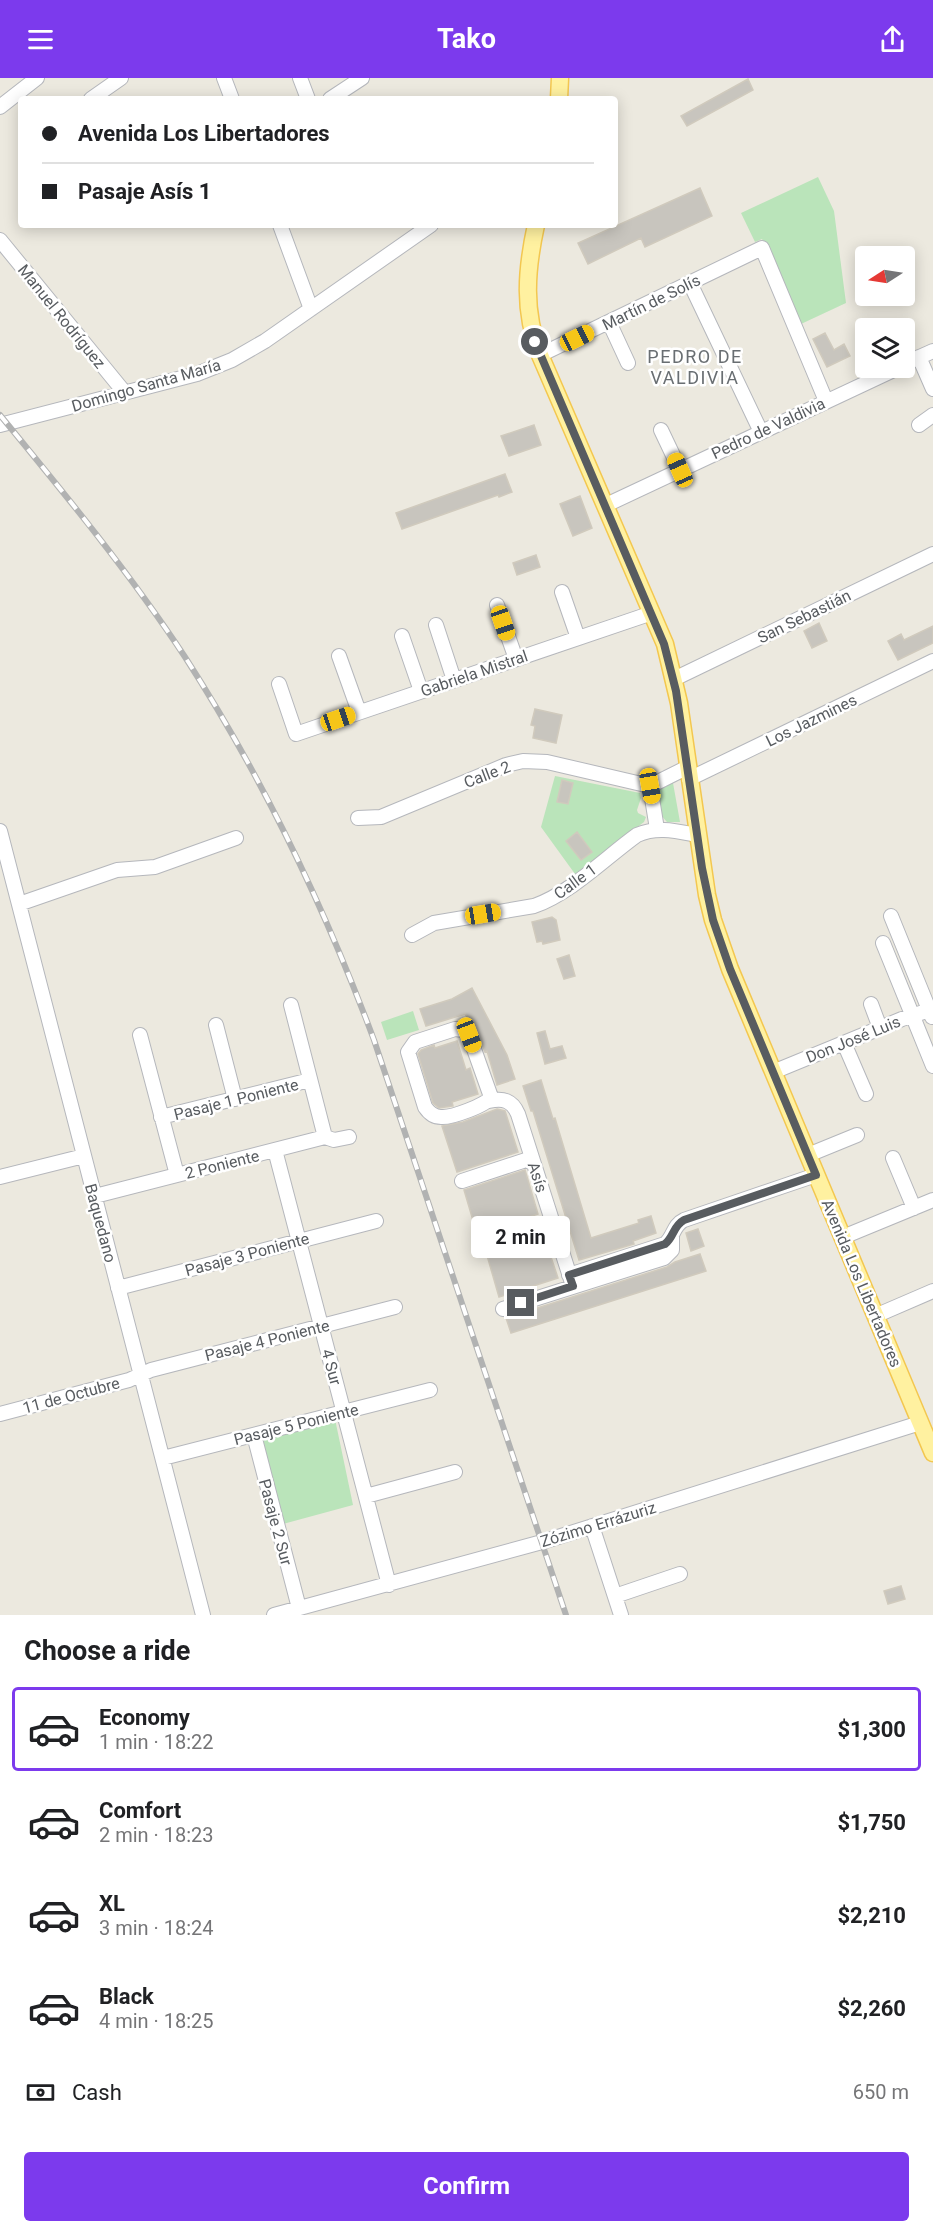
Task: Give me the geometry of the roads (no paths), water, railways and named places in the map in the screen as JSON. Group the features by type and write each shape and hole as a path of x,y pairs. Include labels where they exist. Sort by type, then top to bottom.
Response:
{"main road":[{"path":"559,96 560,78"},
{"name":"Avenida Los Libertadores","path":"535,228 529,262 527,300 531,328 540,355 652,612 674,679 706,895 721,945 933,1454"}],"street":[{"path":"95,96 121,78"},
{"path":"224,78 231,96"},
{"path":"300,78 307,96"},
{"path":"335,96 362,78"},
{"path":"0,107 27,81"},
{"path":"281,228 311,309"},
{"name":"Domingo Santa María","path":"0,425 197,374 232,360 265,341 427,228"},
{"name":"Manuel Rodríguez","path":"0,240 124,393"},
{"name":"Martín de Solís","path":"540,355 762,248 826,401"},
{"path":"690,283 761,432"},
{"path":"609,322 628,363"},
{"path":"915,359 933,351"},
{"path":"919,357 933,389"},
{"name":"Pedro de Valdivia","path":"606,505 876,378"},
{"path":"919,425 933,416"},
{"path":"661,430 680,470"},
{"name":"San Sebastián","path":"674,679 933,554"},
{"path":"562,592 578,638"},
{"path":"497,605 516,659"},
{"name":"Gabriela Mistral","path":"279,684 296,734 652,612"},
{"path":"436,625 454,680"},
{"path":"402,636 421,691"},
{"path":"339,656 359,712"},
{"name":"Los Jazmines","path":"688,773 933,661"},
{"name":"Calle 2","path":"358,818 381,817 506,765 523,761 547,762 650,786"},
{"path":"688,773 650,786 657,829 697,835"},
{"name":"Calle 1","path":"412,935 435,923 534,906 545,902 637,835 657,829"},
{"name":"Baquedano","path":"0,831 203,1615"},
{"path":"19,904 117,870 155,867 236,838"},
{"path":"891,916 932,1013"},
{"path":"883,943 933,1066"},
{"path":"871,1004 880,1028"},
{"path":"291,1005 325,1137"},
{"name":"Don José Luis","path":"773,1072 912,1015 932,1013"},
{"path":"216,1025 235,1099"},
{"path":"455,1029 466,1032 488,1086 491,1097 489,1101 446,1117 430,1114 425,1107 409,1057 408,1052 412,1044 455,1029"},
{"path":"140,1035 177,1175"},
{"path":"844,1042 866,1094"},
{"name":"Pasaje 1 Poniente","path":"162,1117 310,1080"},
{"name":"Asís","path":"489,1101 500,1099 516,1108 571,1280"},
{"path":"808,1155 857,1135"},
{"name":"2 Poniente","path":"94,1196 325,1137 334,1140 349,1137"},
{"name":"4 Sur","path":"275,1150 389,1585"},
{"path":"0,1177 84,1156"},
{"path":"462,1181 532,1158"},
{"path":"893,1158 914,1208"},
{"path":"503,1309 571,1280 664,1258 672,1250 672,1235 676,1225 684,1220 816,1175"},
{"path":"843,1237 933,1200"},
{"name":"Pasaje 3 Poniente","path":"118,1288 376,1221"},
{"path":"478,1245 552,1221"},
{"path":"875,1316 933,1292"},
{"name":"Pasaje 4 Poniente","path":"141,1375 151,1370 394,1307"},
{"name":"11 de Octubre","path":"0,1414 141,1375"},
{"name":"Pasaje 5 Poniente","path":"163,1458 430,1390"},
{"name":"Zózimo Errázuriz","path":"274,1615 389,1585 592,1526 920,1423"},
{"name":"Pasaje 2 Sur","path":"254,1435 299,1608"},
{"path":"366,1496 455,1472"},
{"path":"592,1526 621,1615"},
{"path":"615,1596 680,1574"}],"railway":[{"path":"0,415 119,564 185,657 266,796 313,892 374,1040 566,1615"}],"district":[{"name":"PEDRO DE VALDIVIA","path":"695,367"}]}
